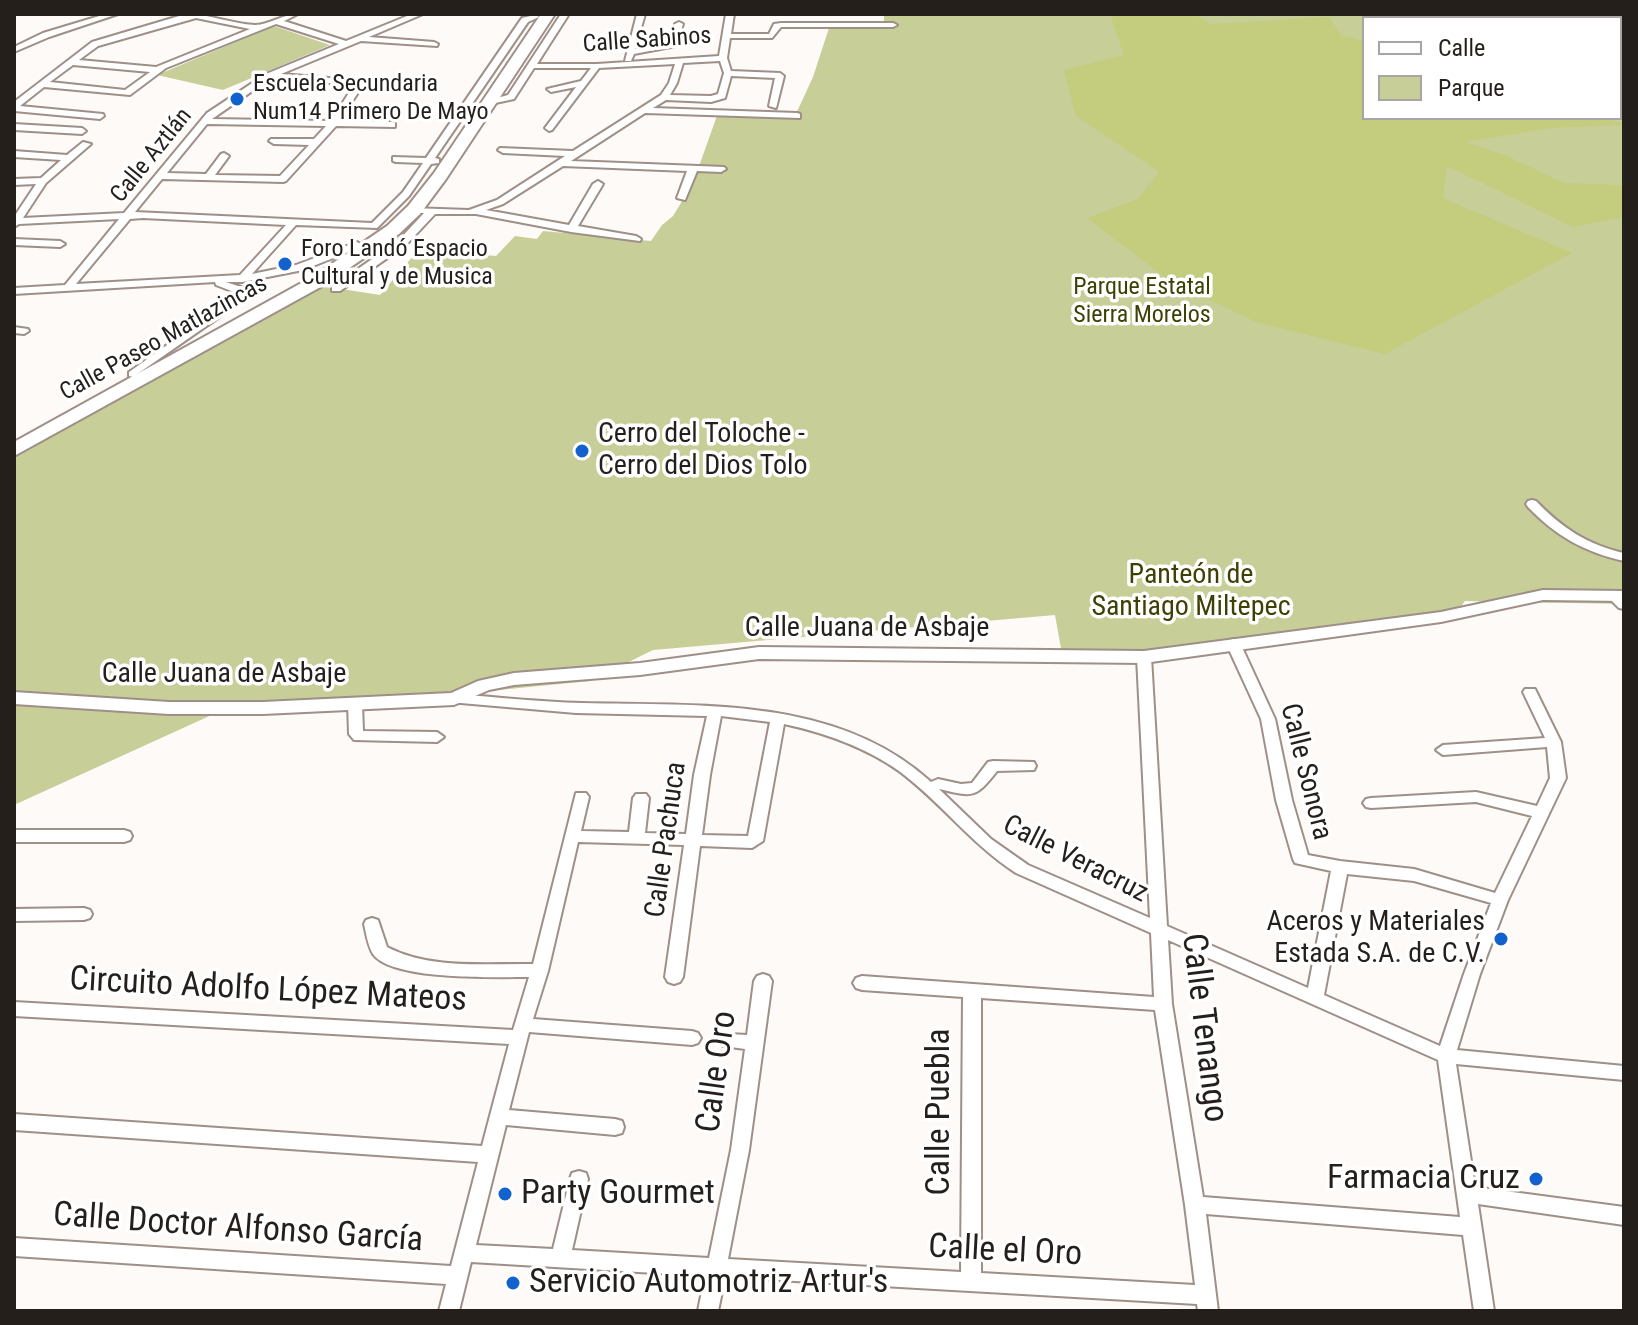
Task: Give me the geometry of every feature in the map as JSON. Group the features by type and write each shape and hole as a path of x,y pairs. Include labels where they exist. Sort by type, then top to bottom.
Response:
{"highway":[{"name":"Calle Paseo Matlazincas","path":"14,450 320,280 423,210 529,42 540,15"},
{"name":"Calle Paseo Matlazincas","path":"14,440 302,281 357,245 405,204 540,15"}],"street":[{"path":"14,50 46,35 114,14"},
{"path":"42,84 127,93 157,70 294,14"},
{"name":"Calle Aztlán","path":"67,289 131,215 203,121 269,76 419,14"},
{"path":"489,103 511,97 565,14"},
{"path":"628,63 641,14"},
{"name":"Calle Sabinos","path":"531,66 597,66 723,58 730,14"},
{"path":"14,107 99,42 194,15 259,28"},
{"path":"276,21 347,42 394,38 434,44"},
{"path":"630,52 672,45 679,24"},
{"path":"728,36 772,36 779,25 893,25"},
{"path":"529,42 549,38"},
{"path":"664,97 715,98 723,94 728,73 723,58"},
{"path":"477,212 512,195 664,97 673,83 680,60"},
{"path":"71,62 157,70"},
{"path":"549,128 597,66"},
{"path":"728,73 780,76 773,106"},
{"path":"162,176 283,179 334,123 360,83 269,76"},
{"path":"551,89 586,83"},
{"path":"14,107 100,116"},
{"path":"641,110 797,116"},
{"path":"203,121 392,125"},
{"path":"14,127 82,131"},
{"path":"274,141 317,142"},
{"path":"15,222 43,181 86,144"},
{"path":"503,150 574,154"},
{"path":"14,154 67,158"},
{"path":"208,178 224,156"},
{"path":"396,159 433,161"},
{"path":"15,222 131,215 374,226 433,161"},
{"path":"561,163 721,169"},
{"path":"682,198 693,168"},
{"path":"14,182 43,181"},
{"path":"571,229 598,184"},
{"path":"336,289 402,243 423,210 477,212 636,239"},
{"path":"242,279 294,222"},
{"path":"14,242 60,244"},
{"path":"14,291 242,279 299,268 357,245"},
{"path":"133,374 239,297 240,290 212,281"},
{"path":"1532,504 1553,528 1624,557"},
{"name":"Calle Juana de Asbaje","path":"14,698 181,709 355,704 454,699 474,689 514,679 640,669 759,653 1144,657 1441,617 1543,595 1621,599"},
{"name":"Calle Sonora","path":"1233,643 1268,719 1298,855 1306,861 1340,867 1414,875 1500,900"},
{"name":"Calle Tenango","path":"1144,657 1163,1004 1207,1303"},
{"path":"1484,1311 1446,1056 1500,900 1558,778 1554,742 1530,692"},
{"name":"Calle Veracruz","path":"454,699 578,708 675,707 817,724 884,754 918,778 984,845 1001,857 1157,930 1446,1056 1624,1073"},
{"path":"355,704 356,734 359,736 437,737"},
{"name":"Calle Pachuca","path":"674,977 692,841 715,711"},
{"path":"573,836 745,843 757,837 778,717"},
{"path":"1443,750 1554,742"},
{"path":"938,784 970,789 980,786 993,766 1029,766"},
{"path":"449,1311 521,1031 540,971 581,797"},
{"path":"1371,803 1476,797 1543,813"},
{"path":"636,839 641,798"},
{"path":"14,836 124,836"},
{"path":"1315,998 1340,867"},
{"path":"14,915 84,914"},
{"path":"372,924 380,951 401,962 435,967 540,971"},
{"name":"Calle Oro","path":"708,1311 740,1150 763,981"},
{"name":"Calle Puebla","path":"862,983 1163,1004"},
{"name":"Calle Puebla","path":"971,1282 972,990"},
{"name":"Circuito Adolfo López Mateos","path":"14,1009 521,1031"},
{"path":"521,1031 692,1038"},
{"path":"729,1041 755,1043"},
{"path":"500,1117 615,1127"},
{"path":"14,1122 489,1155"},
{"path":"561,1257 579,1179"},
{"path":"1467,1194 1624,1216"},
{"path":"1195,1205 1472,1227"},
{"name":"Calle Doctor Alfonso García","path":"14,1247 459,1276"},
{"name":"Calle el Oro","path":"465,1253 971,1282 1207,1303"}],"green space":[{"name":"Parque Estatal Sierra Morelos","path":"884,14 1624,14 1624,604 1465,601 1454,616 1151,652 1062,654 1055,615 653,650 590,681 357,704 216,713 14,805 14,444 303,283 380,295 419,249 496,256 515,236 537,239 543,231 651,241 673,216 693,183 718,113 795,116 813,77 830,25 884,25"},
{"path":"1193,14 1211,24 1329,17 1342,36 1362,41 1362,120 1608,120 1624,123 1551,128 1466,142 1507,156 1564,183 1624,185 1624,217 1573,227 1447,166 1443,198 1572,253 1385,354 1256,322 1171,282 1087,218 1138,199 1159,172 1076,116 1064,70 1124,55 1111,17"},
{"path":"274,26 330,45 223,90 157,75"}],"place":[{"name":"Escuela Secundaria Num14 Primero De Mayo","path":"237,99"},
{"name":"Foro Landó Espacio Cultural y de Musica","path":"285,264"},
{"name":"Cerro del Toloche - Cerro del Dios Tolo","path":"582,451"},
{"name":"Aceros y Materiales Estada S.A. de C.V.","path":"1501,939"},
{"name":"Farmacia Cruz","path":"1536,1179"},
{"name":"Party Gourmet","path":"505,1194"},
{"name":"Servicio Automotriz Artur's","path":"513,1283"}],"park label":[{"name":"Panteón de Santiago Miltepec","path":"1191,592"}]}
